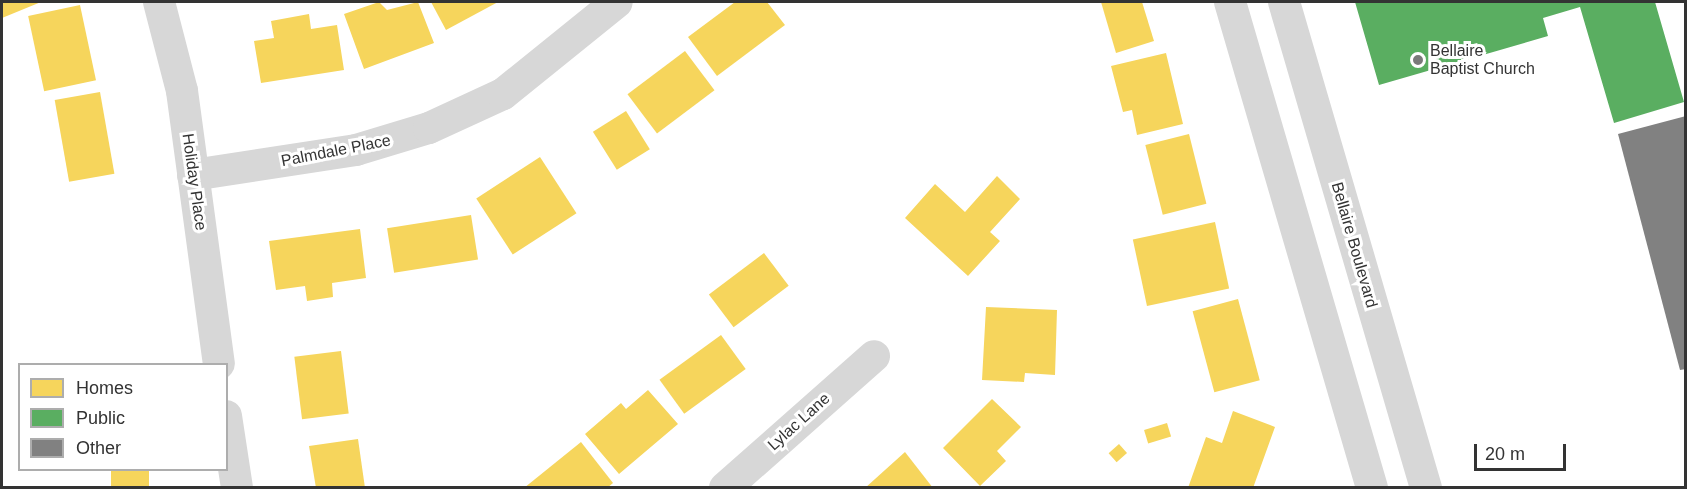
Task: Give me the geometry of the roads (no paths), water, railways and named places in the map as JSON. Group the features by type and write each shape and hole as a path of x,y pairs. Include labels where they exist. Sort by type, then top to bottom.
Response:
{"street":[{"name":"Holiday Place","path":"159,2 182,91 219,363"},
{"name":"Palmdale Place","path":"193,175 356,150 429,128 503,94 617,2"},
{"path":"1230,2 1371,488"},
{"name":"Bellaire Boulevard","path":"1284,2 1426,488"},
{"path":"1258,98 1308,85"},
{"path":"1309,277 1359,265"},
{"name":"Lylac Lane","path":"725,488 874,356"},
{"path":"228,429 237,488"}],"place":[{"name":"Bellaire Baptist Church","path":"1418,60"}]}
